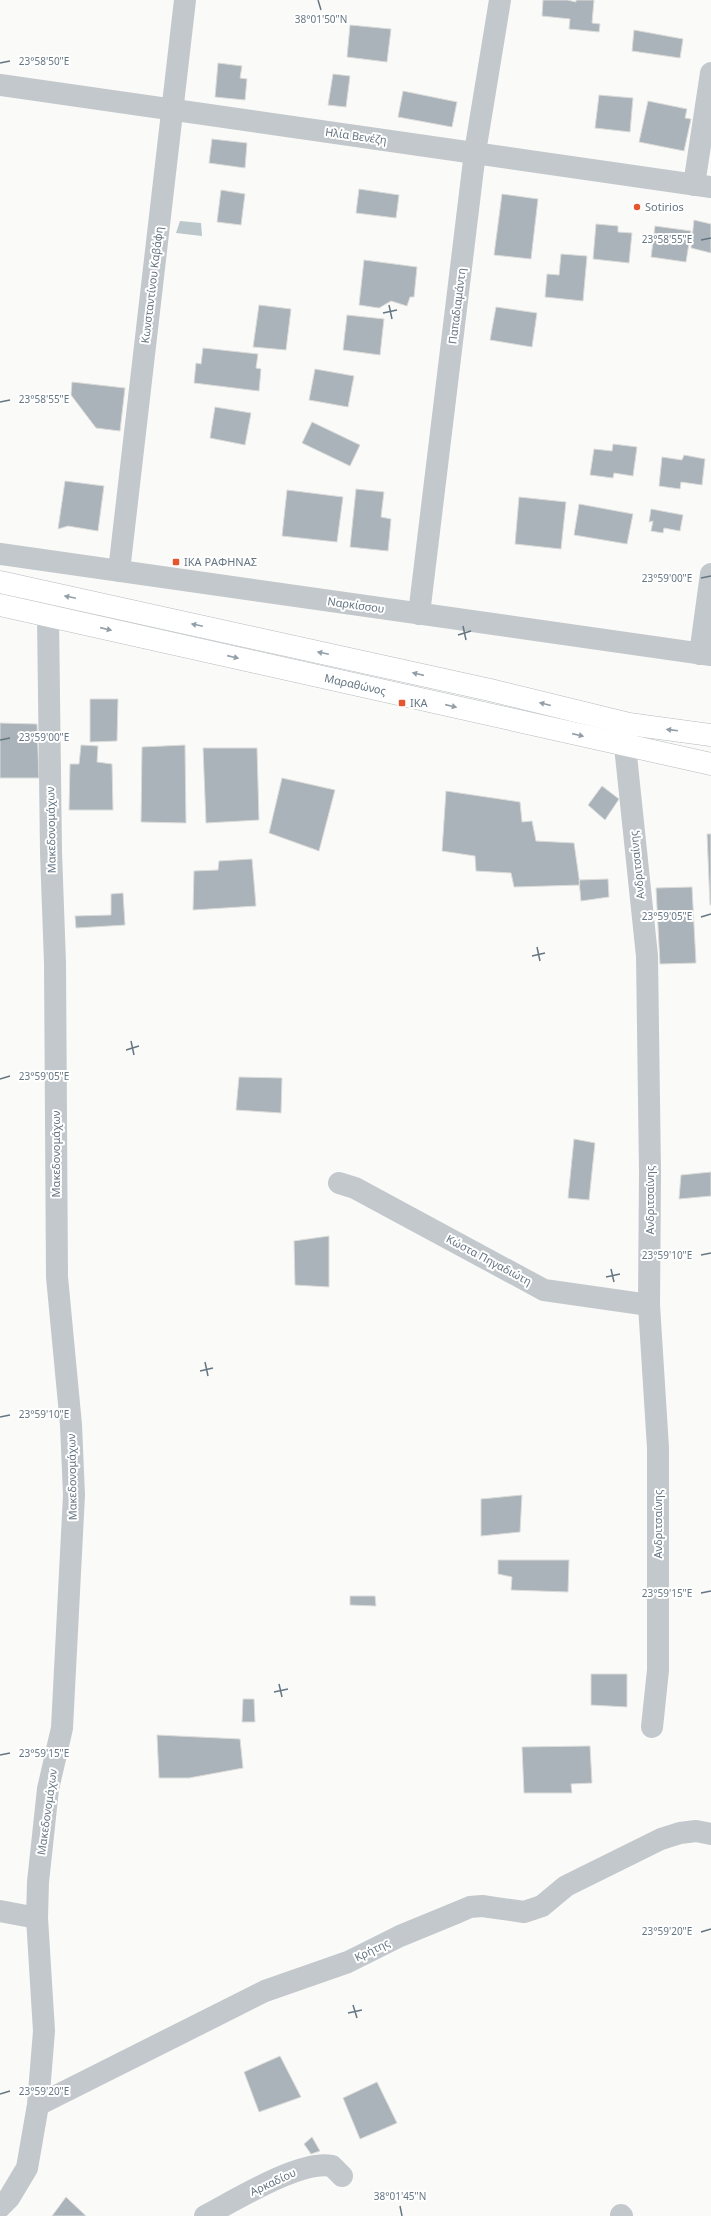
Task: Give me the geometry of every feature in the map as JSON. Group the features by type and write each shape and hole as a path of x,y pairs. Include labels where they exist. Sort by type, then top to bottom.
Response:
{"main road":[{"path":"0,582 490,690 628,724 711,735"},
{"name":"Μαραθώνος","path":"0,605 625,746 711,764"}],"street":[{"name":"Κωνσταντίνου Καβάφη","path":"119,571 185,0"},
{"name":"Παπαδιαμάντη","path":"419,614 475,152 500,0"},
{"path":"702,186 711,73"},
{"name":"Ηλία Βενέζη","path":"0,85 475,152 702,186"},
{"name":"Ναρκίσσου","path":"0,554 706,655"},
{"path":"706,655 711,574"},
{"name":"Μακεδονομάχων","path":"0,2207 9,2198 27,2168 38,2105 44,2031 37,1918 38,1882 48,1789 62,1728 74,1495 71,1425 57,1277 55,963 51,852 48,616"},
{"name":"Ανδριτσαίνης","path":"625,746 647,956 650,1172 649,1305 658,1448 658,1670 652,1727"},
{"name":"Κώστα Πηγαδιώτη","path":"339,1183 355,1188 544,1290 649,1305"},
{"name":"Κρήτης","path":"38,2105 265,1991 348,1962 400,1936 470,1907 496,1907 524,1912 542,1906 566,1886 661,1839 680,1833 696,1831 711,1834"},
{"path":"0,1911 37,1918"},
{"name":"Αρκαδίου","path":"204,2216 282,2176 314,2165 332,2166 342,2176"}],"shaded area":[{"path":"180,221 201,223 202,236 176,233"}],"building":[{"path":"543,0 567,0 576,2 576,0 594,0 592,23 600,24 599,32 569,29 570,19 542,16"},
{"path":"350,25 391,29 387,62 347,57"},
{"path":"634,30 683,39 680,58 632,51"},
{"path":"218,63 242,66 240,78 247,79 245,100 215,97"},
{"path":"333,74 350,76 346,107 328,105"},
{"path":"403,91 457,102 452,127 398,117"},
{"path":"599,95 633,98 630,132 595,128"},
{"path":"648,101 687,109 685,118 691,119 684,151 639,142"},
{"path":"212,139 247,143 245,168 209,163"},
{"path":"359,189 399,195 396,218 356,213"},
{"path":"221,190 245,194 241,225 217,222"},
{"path":"502,194 538,199 531,259 494,255"},
{"path":"694,220 711,224 711,253 691,248"},
{"path":"596,224 618,226 618,232 632,233 629,263 593,259"},
{"path":"655,226 691,231 686,262 651,257"},
{"path":"561,254 587,256 583,301 545,297 547,274 559,275"},
{"path":"364,260 417,267 414,297 410,297 407,306 391,301 379,308 359,305"},
{"path":"259,305 291,309 286,350 253,347"},
{"path":"496,307 537,313 532,347 490,340"},
{"path":"347,315 384,319 380,355 343,350"},
{"path":"203,348 258,354 256,368 261,369 259,391 194,383 196,363 201,364"},
{"path":"315,369 354,376 348,407 309,400"},
{"path":"72,382 125,388 120,431 96,428 71,395"},
{"path":"215,407 251,413 245,445 210,438"},
{"path":"312,422 360,445 350,466 302,443"},
{"path":"613,444 637,447 633,476 614,473 613,478 590,475 594,449 612,451"},
{"path":"684,455 705,459 702,485 681,482 680,489 659,486 662,457 682,460"},
{"path":"65,481 104,486 98,531 68,526 58,529"},
{"path":"356,489 384,492 381,517 391,519 388,551 350,547"},
{"path":"287,490 343,497 337,542 282,536"},
{"path":"519,497 566,502 561,549 515,544"},
{"path":"579,504 633,514 627,544 574,535"},
{"path":"651,509 683,515 680,531 664,528 663,533 651,531 653,521 649,522"},
{"path":"90,699 118,699 117,741 90,742"},
{"path":"0,723 37,724 39,778 0,778"},
{"path":"81,745 98,746 97,762 112,764 113,810 69,810 70,764 79,764"},
{"path":"185,745 186,823 141,822 142,747"},
{"path":"203,748 257,748 259,820 206,823"},
{"path":"282,778 335,790 319,851 269,833"},
{"path":"602,786 619,799 605,820 588,805"},
{"path":"446,791 520,802 522,822 532,821 536,841 574,843 580,885 514,887 511,873 476,871 475,856 442,851"},
{"path":"707,834 711,834 711,905 710,905"},
{"path":"252,859 256,906 193,910 194,871 218,870 219,861"},
{"path":"608,879 609,897 581,901 579,880"},
{"path":"692,887 696,963 660,964 656,888"},
{"path":"123,893 125,925 76,928 75,916 111,915 111,894"},
{"path":"239,1077 282,1078 281,1113 236,1110"},
{"path":"574,1139 595,1143 589,1200 568,1198"},
{"path":"711,1172 711,1196 679,1199 681,1175"},
{"path":"329,1236 329,1287 295,1285 294,1241"},
{"path":"522,1495 520,1532 481,1536 481,1499"},
{"path":"498,1560 569,1560 568,1592 511,1590 512,1577 498,1574"},
{"path":"350,1596 375,1596 376,1606 350,1605"},
{"path":"591,1674 627,1674 627,1707 591,1705"},
{"path":"243,1699 254,1699 255,1722 242,1722"},
{"path":"157,1735 240,1739 243,1768 189,1778 159,1778"},
{"path":"590,1746 592,1783 571,1784 572,1793 524,1793 522,1747"},
{"path":"280,2056 301,2097 259,2112 244,2072"},
{"path":"377,2082 397,2123 360,2139 343,2098"},
{"path":"312,2137 320,2151 311,2154 304,2144"},
{"path":"66,2197 86,2216 52,2216"}],"place":[{"name":"Sotirios","path":"637,207"},
{"name":"ΙΚΑ ΡΑΦΗΝΑΣ","path":"176,562"},
{"name":"ΙΚΑ","path":"402,703"}]}
